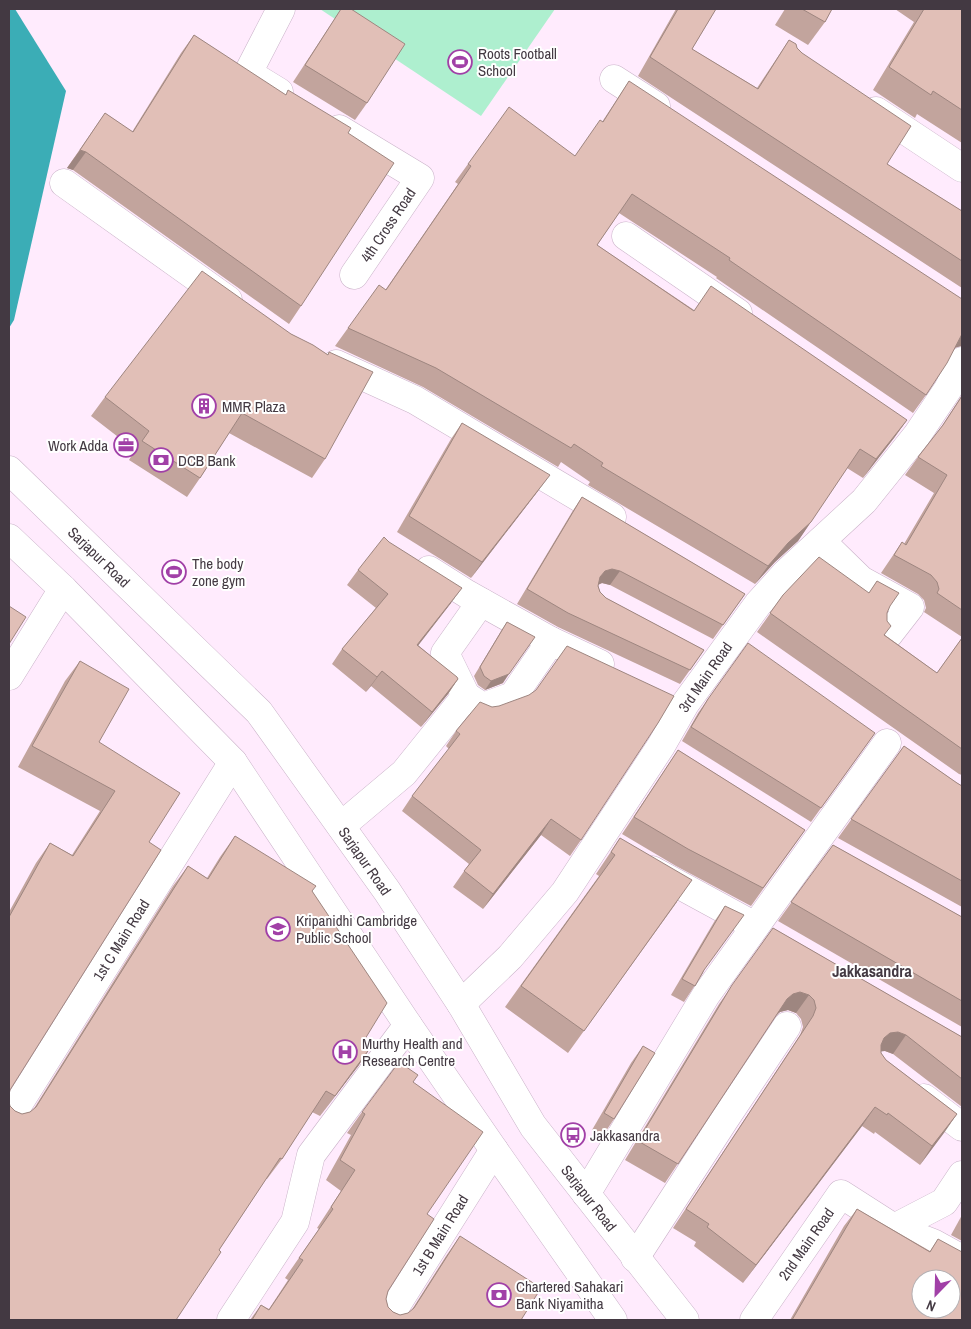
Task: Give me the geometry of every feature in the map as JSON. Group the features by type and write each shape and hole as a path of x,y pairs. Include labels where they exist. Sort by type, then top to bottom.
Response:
{"street":[{"path":"281,9 248,73 297,103"},
{"path":"614,79 680,122"},
{"path":"856,97 962,168"},
{"name":"4th Cross Road","path":"322,118 420,178 354,274"},
{"path":"64,182 246,312"},
{"path":"626,236 755,324"},
{"path":"312,352 415,400 629,527"},
{"name":"3rd Main Road","path":"461,1004 510,957 565,892 617,849 660,746 676,700 708,654 743,641 749,598 786,573 864,500 917,435 955,393 962,361"},
{"path":"893,418 917,435"},
{"name":"Sarjapur Road","path":"9,470 259,712 387,891 461,1004 533,1126 685,1320"},
{"path":"9,538 63,589 233,762 408,1025 613,1320"},
{"path":"821,541 861,580 910,607 889,634"},
{"path":"411,559 480,602 551,641 622,675"},
{"path":"9,676 63,589"},
{"path":"480,602 445,653 466,696 483,707 513,696 551,641"},
{"path":"341,826 404,773 466,696"},
{"path":"586,1194 706,995 766,932 824,848 879,737 909,758"},
{"path":"660,746 685,761"},
{"name":"1st C Main Road","path":"9,1119 233,762"},
{"path":"791,828 824,848"},
{"path":"617,849 668,880 766,932"},
{"path":"231,1320 295,1222 311,1154 408,1025"},
{"path":"635,1258 724,1119 787,1026"},
{"path":"904,1083 962,1127"},
{"name":"1st B Main Road","path":"387,1320 494,1150"},
{"path":"894,1228 944,1202 962,1175"},
{"name":"2nd Main Road","path":"754,1320 841,1194 894,1228"},
{"path":"894,1228 933,1243 962,1259"}],"green space":[{"name":"Roots Football School","path":"320,9 555,9 481,116"}],"water":[{"path":"9,9 15,9 66,91 14,320 9,328"}],"building":[{"path":"341,9 351,9 405,44 367,103 305,65"},
{"path":"678,9 716,9 692,49 758,89 789,40 796,44 802,53 911,126 887,164 962,211 962,261 650,57"},
{"path":"802,9 832,9 825,22"},
{"path":"924,9 962,9 962,110 933,91 931,95 889,67"},
{"path":"194,35 286,95 288,90 351,128 348,133 394,163 301,306 86,152 80,150 105,113 133,132"},
{"path":"629,81 962,299 962,334 947,363 926,395 729,260 730,258 632,194 597,245 694,311 711,286 907,420 876,459 860,449 811,522 788,543 768,566 601,466 603,463 574,444 571,448 436,368 348,328 379,285 386,290 471,166 468,164 509,107 575,156 600,120 603,122"},
{"path":"202,271 291,334 328,355 329,352 373,372 325,459 242,413 200,478 142,441 149,431 105,397"},
{"path":"962,396 962,610 937,593 939,589 937,582 931,575 894,555 902,542 906,545 947,475 918,457 943,425"},
{"path":"462,423 550,475 482,562 409,516"},
{"path":"582,497 745,594 723,625 620,571 612,569 605,571 600,577 598,586 600,592 606,598 704,650 690,670 568,613 527,589"},
{"path":"384,537 462,588 417,645 458,679 432,712 382,671 377,677 342,649 388,594 358,570"},
{"path":"819,557 869,593 877,581 899,593 887,613 887,621 891,626 884,635 937,673 962,638 962,749 770,613 783,595"},
{"path":"9,606 26,617 9,644"},
{"path":"507,622 535,637 509,674 491,681 484,676 480,667"},
{"path":"748,643 875,733 821,808 691,727 708,699"},
{"path":"567,646 674,696 581,840 551,819 493,894 464,871 481,850 412,796 460,734 456,731 480,702 492,707 499,706 529,695 536,690"},
{"path":"80,661 129,689 99,742 180,793 149,842 161,850 10,1090 9,1095 9,917 50,843 73,856 115,791 32,746"},
{"path":"904,746 962,786 962,881 851,819"},
{"path":"678,750 805,830 763,888 688,849 634,817"},
{"path":"235,836 316,886 312,891 387,1003 365,1039 373,1044 335,1096 326,1091 219,1250 221,1252 176,1320 9,1320 9,1102 15,1111 22,1114 30,1112 36,1107 188,866 208,879"},
{"path":"620,838 692,880 584,1031 521,986 615,855 611,852"},
{"path":"833,845 962,917 962,1001 791,902"},
{"path":"725,906 744,915 704,970 695,986 682,979"},
{"path":"773,928 962,1037 962,1079 906,1035 898,1032 890,1033 884,1038 881,1045 881,1053 886,1060 957,1114 932,1146 888,1113 887,1115 875,1107 756,1265 707,1227 709,1224 686,1209 813,1016 816,1008 814,1000 809,995 800,992 793,994 787,999 678,1164 638,1141 732,985"},
{"path":"643,1046 655,1053 614,1119 604,1113"},
{"path":"399,1062 418,1075 413,1082 483,1132 427,1214 434,1219 388,1291 386,1299 388,1307 400,1315 408,1313 414,1308 460,1236 541,1288 521,1320 252,1320 261,1305 269,1310 303,1260 299,1258 333,1209 331,1207 355,1170 340,1160 365,1114 362,1112"},
{"path":"857,1209 930,1252 938,1239 962,1252 962,1320 792,1320"}],"place":[{"name":"Roots Football School","path":"460,62"},
{"name":"MMR Plaza","path":"204,406"},
{"name":"Work Adda","path":"126,445"},
{"name":"DCB Bank","path":"161,460"},
{"name":"The body zone gym","path":"174,572"},
{"name":"Kripanidhi Cambridge Public School","path":"278,929"},
{"name":"Murthy Health and Research Centre","path":"345,1052"},
{"name":"Jakkasandra","path":"573,1135"},
{"name":"Chartered Sahakari Bank Niyamitha","path":"499,1295"}],"district":[{"name":"Jakkasandra","path":"872,971"}]}
